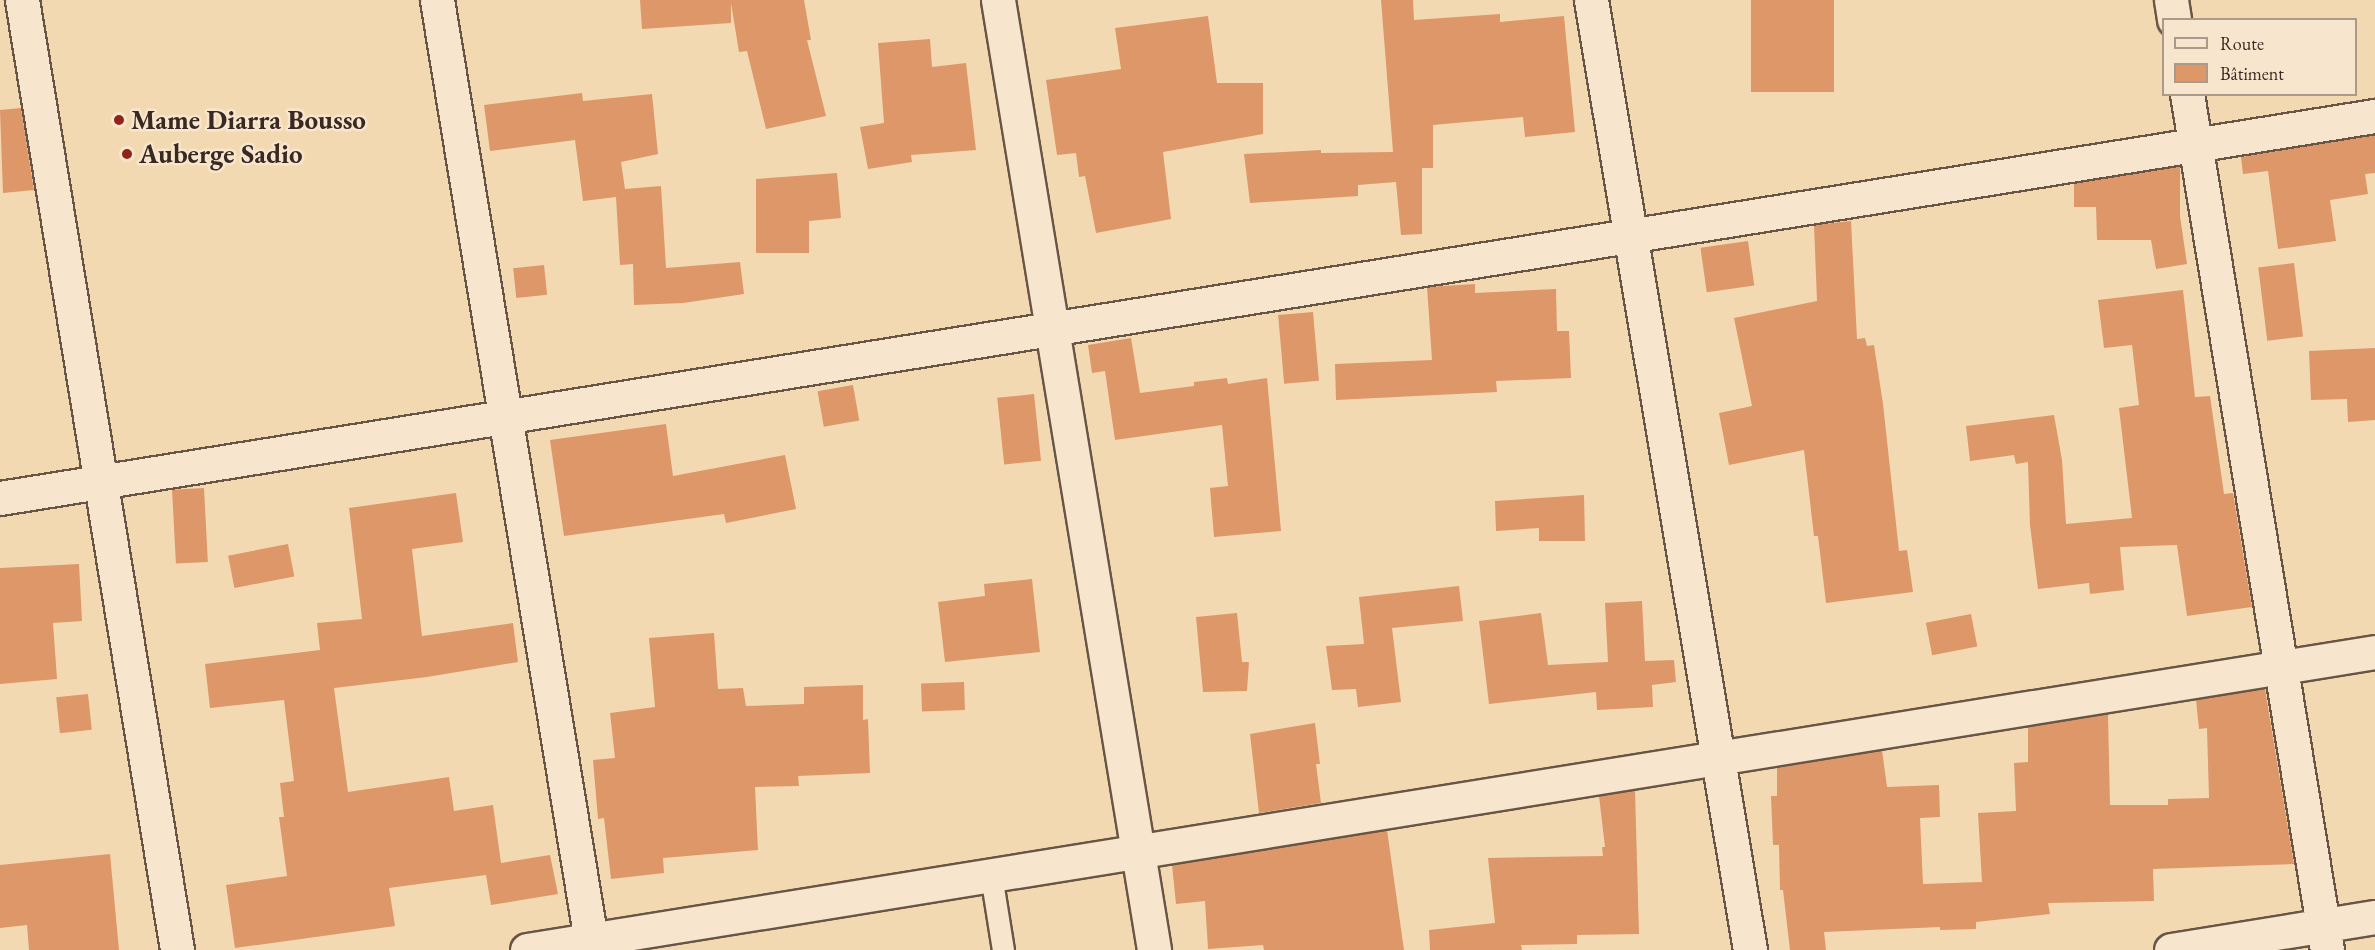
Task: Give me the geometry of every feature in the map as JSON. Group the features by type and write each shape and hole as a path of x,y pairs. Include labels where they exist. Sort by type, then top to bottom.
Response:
{"street":[{"path":"22,0 177,950"},
{"path":"437,0 591,940"},
{"path":"998,0 1154,950"},
{"path":"1591,0 1750,950"},
{"path":"2171,0 2174,18"},
{"path":"2187,96 2325,938"},
{"path":"0,498 2375,116"},
{"path":"526,950 2375,652"},
{"path":"2171,950 2325,938 2375,917"}],"lane":[{"path":"992,875 1004,950"}],"building":[{"path":"640,0 804,0 811,40 807,40 826,116 766,129 747,51 739,52 731,3 731,23 642,29"},
{"path":"1381,0 1413,0 1414,20 1500,14 1500,22 1564,16 1575,132 1525,137 1523,117 1433,125 1433,168 1422,168 1422,234 1401,235 1396,182 1358,185 1358,196 1250,203 1244,154 1321,150 1321,153 1393,152"},
{"path":"1751,0 1834,0 1834,92 1751,92"},
{"path":"1208,16 1217,83 1263,83 1263,134 1163,152 1171,219 1096,233 1085,176 1079,177 1076,153 1057,155 1046,80 1121,69 1115,28"},
{"path":"930,39 932,67 966,63 976,150 911,155 912,162 868,169 860,127 884,123 878,43"},
{"path":"582,93 583,101 652,94 658,154 621,162 625,189 661,186 666,268 740,262 744,294 683,303 634,305 633,264 620,265 616,197 583,201 575,140 490,151 484,105"},
{"path":"21,108 34,190 3,193 0,110"},
{"path":"2375,135 2375,173 2365,174 2368,194 2330,200 2336,241 2278,249 2268,171 2243,174 2241,157"},
{"path":"2180,166 2180,216 2187,264 2156,269 2151,240 2097,240 2096,207 2074,207 2074,183"},
{"path":"837,173 841,218 809,221 809,253 756,253 756,179"},
{"path":"1851,221 1857,339 1865,338 1867,346 1874,345 1883,404 1899,551 1907,550 1913,592 1826,603 1818,536 1814,536 1804,450 1729,465 1719,413 1752,406 1734,318 1817,301 1814,225"},
{"path":"1748,241 1754,286 1707,292 1700,248"},
{"path":"2294,263 2303,336 2267,341 2258,267"},
{"path":"544,265 547,295 516,298 513,268"},
{"path":"1475,284 1475,293 1556,289 1557,331 1569,331 1571,378 1496,381 1497,392 1336,400 1335,364 1432,360 1427,287"},
{"path":"2183,290 2195,397 2210,396 2224,494 2233,493 2252,607 2187,616 2177,545 2120,547 2124,590 2090,594 2089,583 2038,589 2030,525 2028,462 2016,464 2014,455 1970,461 1966,426 2054,415 2062,460 2066,524 2132,518 2119,408 2139,405 2132,345 2104,348 2098,300"},
{"path":"1313,312 1319,381 1284,384 1278,315"},
{"path":"1131,338 1140,393 1194,386 1194,382 1227,378 1228,384 1267,378 1281,531 1214,537 1210,488 1228,486 1222,425 1115,440 1105,371 1092,373 1088,345"},
{"path":"2375,348 2375,420 2348,422 2347,399 2311,400 2309,351"},
{"path":"853,385 859,420 824,427 818,391"},
{"path":"1034,394 1041,461 1004,465 997,398"},
{"path":"666,424 673,476 785,455 796,509 726,523 724,514 564,536 550,440"},
{"path":"204,488 208,562 176,564 172,490"},
{"path":"456,493 463,542 412,549 422,636 513,623 518,662 427,677 334,688 348,792 449,777 454,811 493,805 501,863 550,855 558,894 491,905 486,875 389,888 395,926 235,948 226,885 287,876 279,817 284,817 280,783 294,781 284,700 210,708 205,664 320,650 317,623 362,619 349,508"},
{"path":"1584,495 1585,541 1539,541 1539,528 1496,531 1495,501"},
{"path":"288,544 294,576 234,588 228,556"},
{"path":"79,564 82,621 53,623 57,679 0,684 0,568"},
{"path":"1032,579 1040,652 945,662 938,602 985,596 984,584"},
{"path":"1459,586 1463,621 1392,628 1401,702 1358,707 1356,689 1332,690 1326,646 1364,644 1359,597"},
{"path":"1642,601 1645,661 1674,660 1676,682 1652,685 1653,707 1597,710 1596,692 1489,704 1479,621 1541,613 1548,665 1608,662 1605,603"},
{"path":"1237,613 1242,662 1249,662 1247,691 1203,692 1196,617"},
{"path":"1971,614 1977,646 1932,655 1926,623"},
{"path":"714,633 718,689 743,688 746,706 804,704 804,687 863,685 863,720 868,719 870,773 798,776 799,786 755,787 758,850 663,858 664,873 611,879 604,818 598,819 593,760 615,758 610,713 655,707 649,638"},
{"path":"964,682 965,710 922,711 921,684"},
{"path":"2265,689 2294,864 2153,869 2154,901 2048,903 2050,914 1976,922 1976,929 1940,930 1940,927 1824,932 1826,950 1790,950 1783,890 1780,890 1779,845 1773,845 1771,796 1777,796 1777,768 1882,750 1887,787 1939,785 1940,817 1920,818 1923,884 1982,882 1978,813 2016,811 2014,763 2028,762 2028,727 2108,714 2110,805 2168,805 2168,799 2209,798 2207,728 2199,729 2196,700"},
{"path":"88,694 92,730 60,733 56,697"},
{"path":"1315,723 1320,764 1316,764 1321,803 1259,813 1250,734"},
{"path":"1635,790 1639,934 1577,935 1577,944 1521,945 1522,950 1430,950 1429,930 1495,923 1488,858 1603,856 1602,847 1605,847 1599,796"},
{"path":"1387,830 1404,950 1264,950 1263,945 1208,949 1205,901 1176,904 1172,865"},
{"path":"110,854 119,950 29,950 27,925 0,928 0,865"}],"place":[{"name":"Mame Diarra Bousso","path":"119,120"},
{"name":"Auberge Sadio","path":"127,154"}]}
